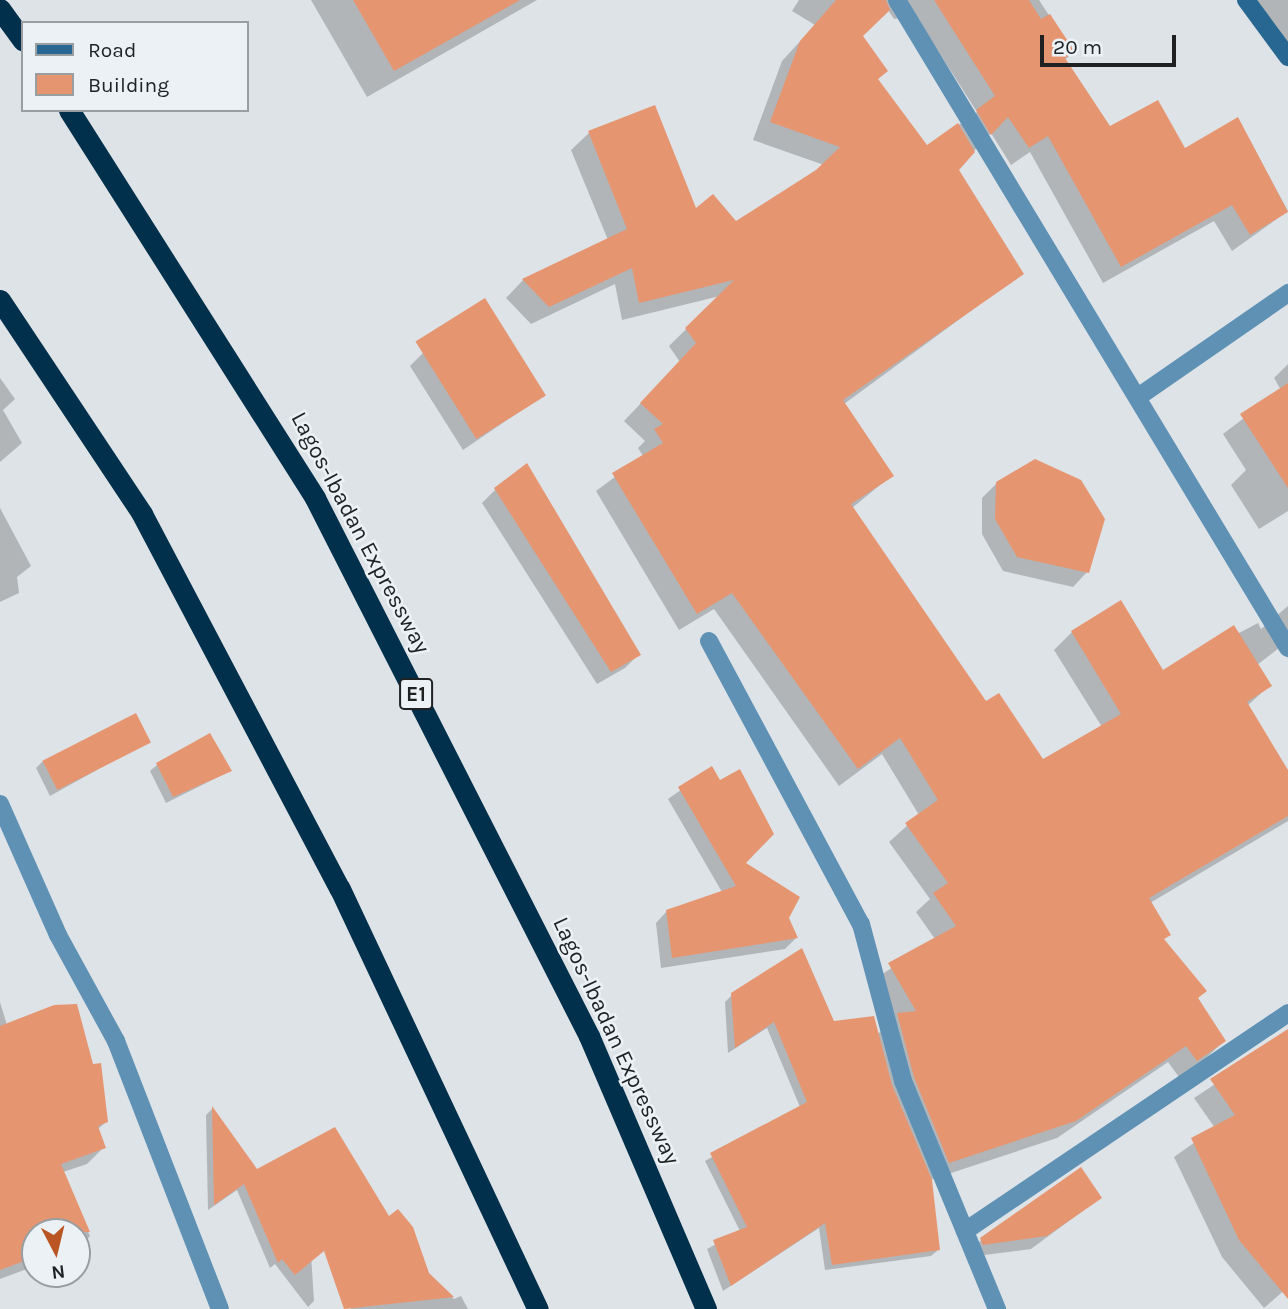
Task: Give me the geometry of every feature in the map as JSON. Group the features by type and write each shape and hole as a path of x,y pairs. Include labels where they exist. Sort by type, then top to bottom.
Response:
{"highway":[{"path":"0,9 21,38"},
{"name":"Lagos-Ibadan Expressway","path":"70,112 315,498 589,1036 706,1309"},
{"path":"0,300 148,525 340,889 538,1309"}],"street":[{"path":"897,0 1288,648"},
{"path":"1246,0 1288,57"},
{"path":"1138,397 1288,293"},
{"path":"709,641 861,924 903,1081 997,1309"},
{"path":"0,804 58,935 116,1041 220,1309"},
{"path":"965,1231 1288,1013"}],"building":[{"path":"353,0 520,0 394,71"},
{"path":"836,0 886,0 890,10 863,36 888,71 878,79 927,145 958,123 975,152 959,170 1024,274 843,400 894,476 851,504 986,701 999,693 1043,759 1121,714 1071,631 1121,600 1163,670 1234,625 1272,686 1247,702 1288,770 1288,816 1149,898 1171,935 1164,939 1207,991 1198,998 1226,1041 1197,1061 1186,1046 1076,1121 949,1163 914,1077 897,1013 916,1011 888,963 956,926 933,893 948,883 905,823 938,800 900,738 858,769 732,593 697,614 612,473 663,443 654,429 663,424 640,403 696,343 685,328 734,280 639,303 632,268 549,307 522,279 627,229 588,131 655,105 696,208 713,194 736,221 816,170 840,147 770,122 800,41"},
{"path":"934,0 1029,0 1041,19 1050,14 1075,52 1065,58 1110,126 1158,100 1185,148 1238,117 1288,212 1250,235 1232,205 1121,267 1048,136 1029,148 1008,117 991,135 976,110 995,96"},
{"path":"485,298 546,396 476,439 415,341"},
{"path":"1288,383 1288,488 1240,414"},
{"path":"1035,459 1081,480 1105,519 1089,573 1017,557 995,519 996,482"},
{"path":"527,463 641,655 611,672 494,488"},
{"path":"136,713 151,742 57,790 42,761"},
{"path":"210,733 232,771 173,797 156,763"},
{"path":"712,766 720,780 740,769 774,834 746,863 800,897 789,918 798,938 672,958 666,910 736,886 678,787"},
{"path":"802,948 834,1021 874,1016 892,1085 932,1180 940,1250 832,1265 825,1223 731,1286 713,1240 747,1227 710,1153 807,1102 774,1022 735,1048 731,993"},
{"path":"77,1004 93,1064 101,1063 108,1122 98,1126 106,1148 61,1164 84,1218 21,1218 21,1262 0,1270 0,1026 54,1005"},
{"path":"1288,1029 1288,1299 1239,1240 1191,1138 1235,1115 1210,1079"},
{"path":"212,1106 257,1169 335,1127 389,1216 398,1209 413,1227 429,1273 454,1297 344,1309 324,1251 295,1275 282,1259 278,1263 244,1184 214,1205"},
{"path":"1081,1167 1102,1198 1047,1236 983,1245 980,1238"}]}
